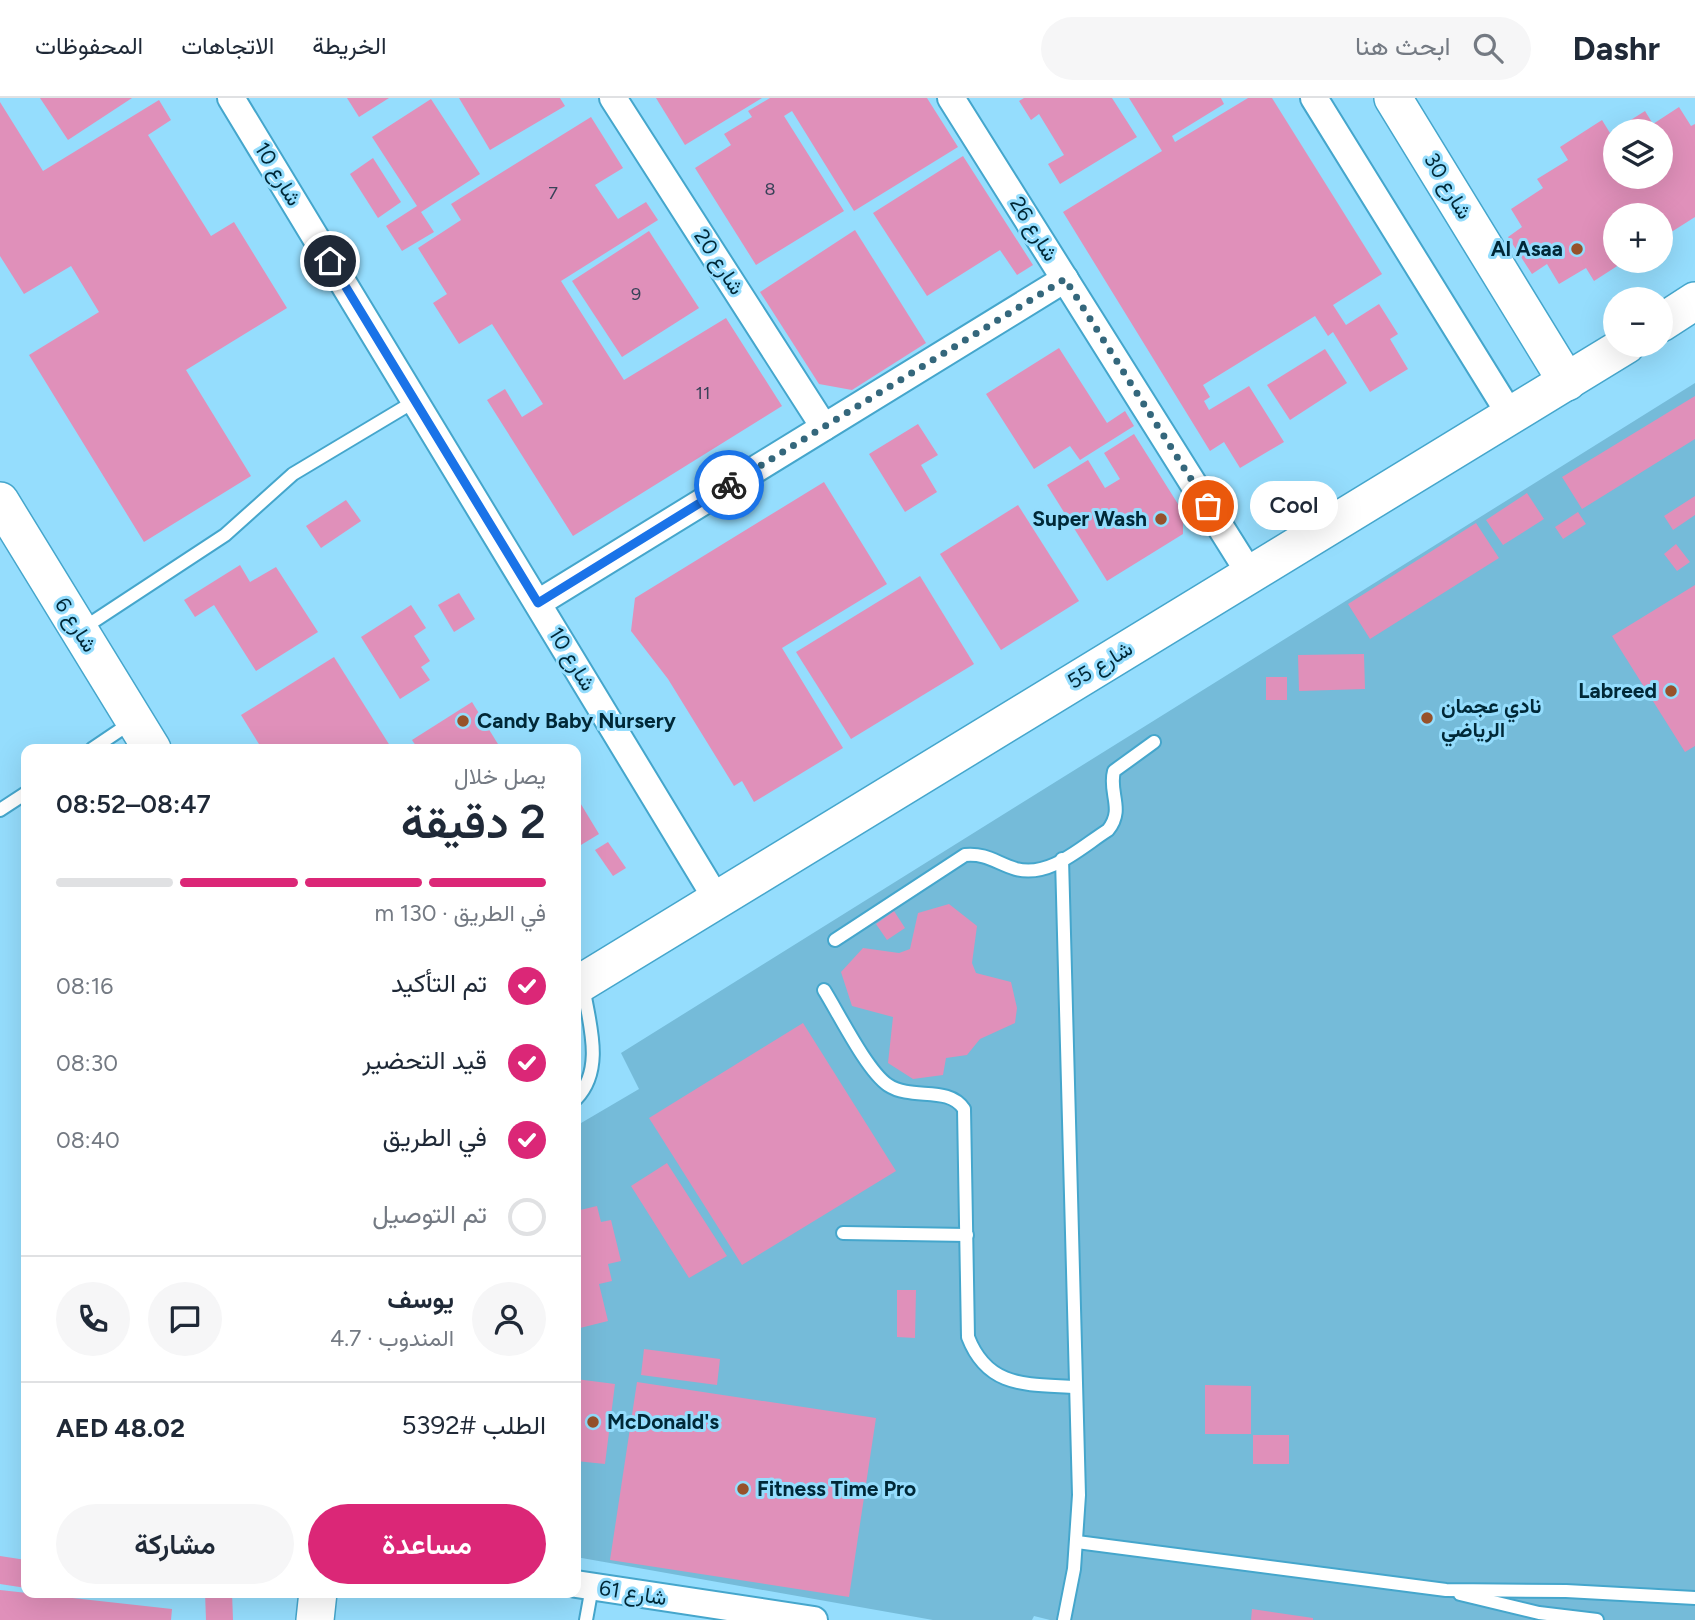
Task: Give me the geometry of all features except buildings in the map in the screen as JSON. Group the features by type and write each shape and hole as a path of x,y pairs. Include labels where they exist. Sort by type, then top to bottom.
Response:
{"street":[{"name":"شارع 10","path":"231,98 716,898"},
{"name":"شارع 20","path":"613,98 824,427"},
{"name":"شارع 26","path":"951,98 1251,574"},
{"path":"1314,98 1511,416"},
{"name":"شارع 30","path":"1393,98 1567,382"},
{"path":"538,603 1065,279"},
{"path":"1673,315 1695,301"},
{"name":"شارع 55","path":"581,982 1607,357"},
{"name":"شارع 6","path":"0,501 144,735"},
{"name":"شارع 61","path":"584,1585 814,1620"},
{"path":"315,1620 317,1598"}],"lane":[{"path":"80,631 225,534 293,474 415,401"},
{"path":"111,744 144,735"},
{"path":"835,940 965,855 990,856 1014,868 1028,871 1041,870 1062,859 1108,830 1114,822 1118,806 1112,789 1114,771 1154,742"},
{"path":"0,810 21,796"},
{"path":"1062,859 1076,1387 1077,1542 1064,1620"},
{"path":"824,990 885,1083 905,1094 951,1097 964,1109 968,1337 981,1363 993,1373 1016,1383 1076,1387"},
{"path":"581,994 593,1061 588,1083 581,1092"},
{"path":"843,1233 967,1235"},
{"path":"1077,1542 1446,1590 1529,1611 1597,1620"},
{"path":"584,1585 586,1620"},
{"path":"1446,1590 1566,1591 1695,1598"}],"shaded area":[{"name":"نادي عجمان الرياضي","path":"1695,383 1695,1620 1050,1620 1034,1616 1032,1620 933,1620 581,1558 581,1123 639,1089 621,1053"}],"way so far":[{"path":"729,485 1065,279 1208,506"}],"place":[{"name":"Al Asaa","path":"1577,249"},
{"name":"Cool","path":"1208,506"},
{"name":"Super Wash","path":"1161,519"},
{"name":"Labreed","path":"1671,691"},
{"name":"نادي عجمان الرياضي","path":"1427,718"},
{"name":"Candy Baby Nursery","path":"463,721"},
{"name":"McDonald's","path":"593,1422"},
{"name":"Fitness Time Pro","path":"743,1489"}],"route":[{"path":"330,261 538,603 729,485"}]}
